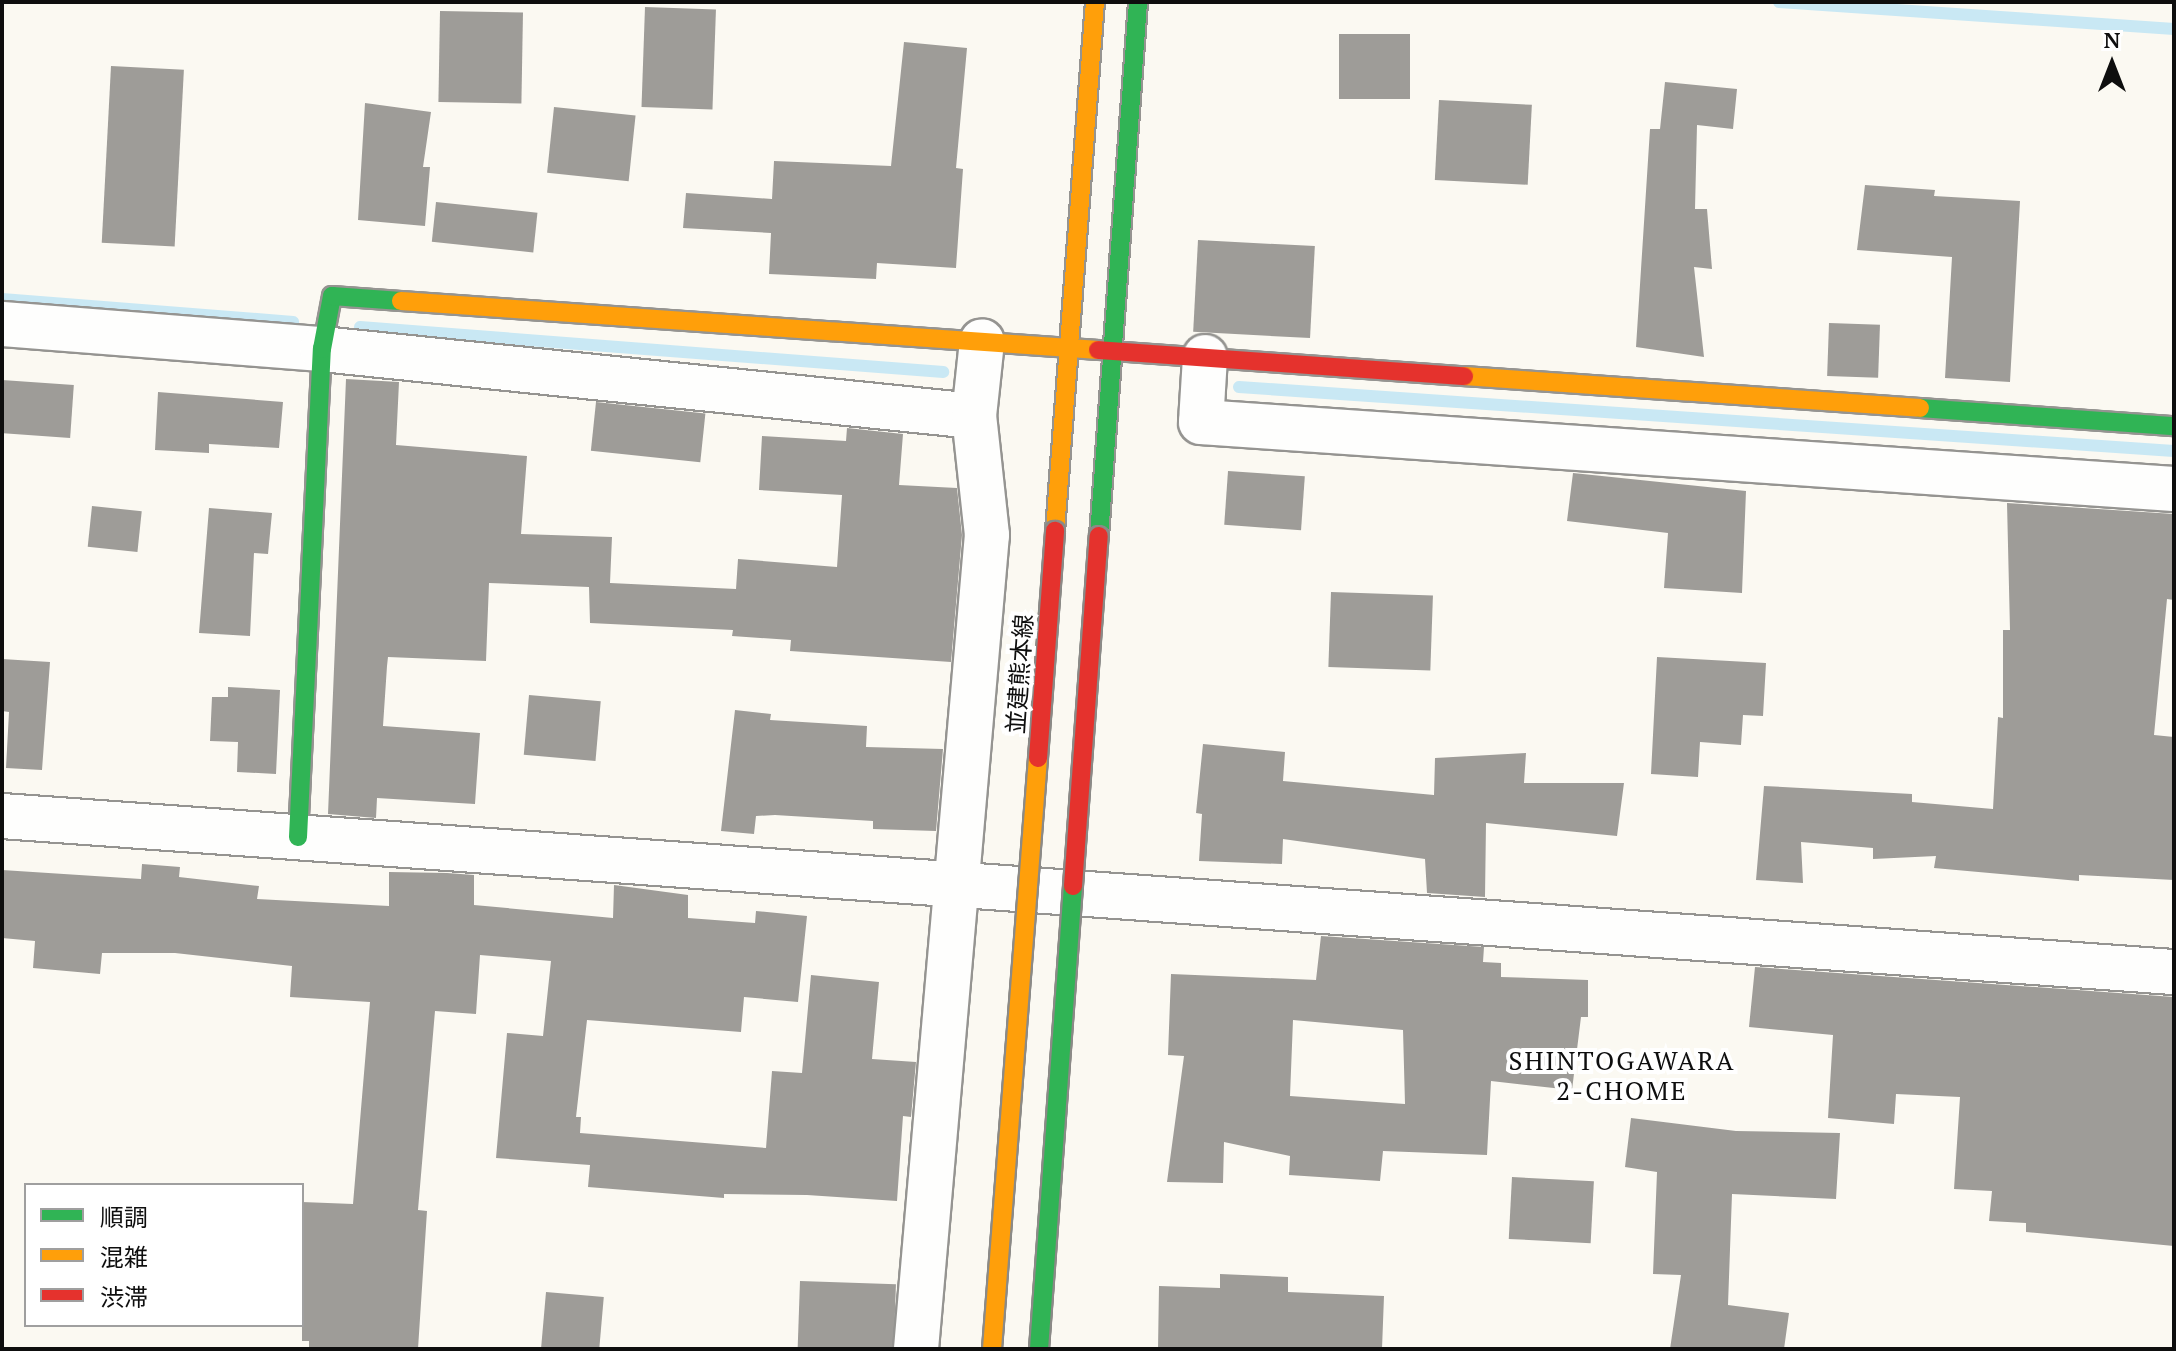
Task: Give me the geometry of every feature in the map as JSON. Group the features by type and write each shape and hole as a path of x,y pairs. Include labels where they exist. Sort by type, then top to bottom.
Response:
{"main road":[{"name":"並建熊本線","path":"992,1349 1071,348 1095,2"},
{"path":"1039,1349 1099,536 1116,351 1138,2"},
{"path":"298,837 322,349 332,296 2174,426"}],"street":[{"path":"2,324 322,349 974,416"},
{"path":"916,1349 987,535 974,416 982,341"},
{"path":"1205,357 1201,422 2174,489"},
{"path":"2,816 2174,972"}],"building":[{"path":"645,7 716,9 712,109 642,107"},
{"path":"440,11 523,12 521,103 438,102"},
{"path":"1339,34 1410,34 1410,99 1339,99"},
{"path":"904,42 967,48 956,168 963,169 956,268 877,263 876,279 769,274 771,233 683,228 686,193 772,199 774,161 891,166"},
{"path":"111,66 184,70 175,247 102,243"},
{"path":"1665,82 1737,89 1733,129 1697,125 1695,209 1707,209 1712,269 1694,267 1704,357 1636,347 1650,129 1660,129"},
{"path":"1439,100 1532,105 1528,185 1435,180"},
{"path":"365,103 431,112 423,167 430,167 425,226 358,220"},
{"path":"554,107 636,116 629,181 547,173"},
{"path":"1865,185 1935,190 1934,196 2020,201 2010,382 1945,378 1952,257 1857,250"},
{"path":"436,202 537,213 533,252 432,242"},
{"path":"1198,240 1315,246 1310,338 1193,332"},
{"path":"1829,323 1880,325 1878,378 1827,376"},
{"path":"346,379 399,382 396,445 527,456 521,534 612,537 610,583 736,589 738,559 837,567 842,495 759,490 762,436 846,441 847,428 903,434 899,485 957,488 962,535 951,662 790,651 791,640 732,636 733,630 590,623 589,587 489,583 486,661 388,657 383,726 480,733 475,804 377,798 376,818 328,814"},
{"path":"2,380 74,385 70,438 2,433"},
{"path":"158,392 283,402 279,448 209,444 209,453 155,450"},
{"path":"596,402 705,413 700,462 591,451"},
{"path":"1228,471 1305,476 1301,530 1224,525"},
{"path":"1573,473 1746,491 1742,593 1664,588 1668,533 1567,521"},
{"path":"2007,503 2174,514 2174,600 2167,599 2154,735 2174,737 2174,880 2079,875 2079,881 1934,868 1936,856 1873,859 1873,848 1801,842 1803,883 1756,880 1764,786 1912,794 1912,802 1993,809 1998,717 2003,718 2003,630 2010,630"},
{"path":"92,506 142,511 137,552 88,547"},
{"path":"209,508 272,513 268,554 254,553 250,636 199,633"},
{"path":"1331,592 1433,596 1430,671 1328,667"},
{"path":"1657,657 1766,663 1763,716 1743,715 1741,745 1700,742 1698,777 1651,774"},
{"path":"2,659 50,662 42,770 6,768 9,712 2,711"},
{"path":"228,687 280,690 276,774 237,772 238,742 210,741 212,697 228,697"},
{"path":"529,695 601,701 595,761 524,755"},
{"path":"735,710 771,714 770,720 867,726 866,747 943,749 936,831 873,829 873,821 775,815 756,816 754,834 721,831"},
{"path":"1203,744 1285,752 1283,781 1434,795 1435,758 1526,753 1524,783 1624,783 1617,836 1486,823 1485,897 1427,893 1425,859 1283,839 1282,864 1199,861 1202,814 1196,813"},
{"path":"142,864 180,867 179,877 259,886 257,899 389,906 389,872 447,873 474,875 474,905 613,918 614,885 688,895 688,918 755,923 756,911 807,916 798,1002 744,997 741,1032 587,1020 576,1117 581,1117 580,1133 766,1148 772,1071 802,1073 811,975 879,982 872,1059 916,1062 911,1117 903,1116 897,1201 807,1195 724,1194 724,1198 588,1187 590,1165 496,1158 507,1033 543,1036 551,961 480,955 476,1014 435,1011 418,1210 427,1211 418,1349 309,1349 309,1341 302,1341 304,1202 353,1204 370,1002 290,997 292,966 175,953 102,953 100,974 33,968 35,941 2,938 2,870 141,879"},
{"path":"1321,936 1484,947 1483,962 1501,963 1501,977 1588,980 1588,1017 1581,1017 1572,1090 1491,1081 1487,1155 1383,1151 1380,1181 1289,1175 1290,1156 1224,1142 1223,1183 1167,1182 1184,1056 1168,1055 1171,974 1316,980","holes":["1293,1020 1403,1030 1405,1104 1290,1096"]},
{"path":"1755,967 2174,997 2174,1246 2026,1232 2026,1223 1989,1221 1992,1191 1954,1189 1960,1097 1896,1094 1894,1124 1828,1118 1833,1035 1749,1027"},
{"path":"1631,1118 1736,1131 1840,1133 1836,1199 1732,1194 1728,1305 1789,1313 1784,1349 1670,1349 1681,1275 1653,1274 1657,1172 1625,1167"},
{"path":"1512,1177 1594,1181 1591,1243 1509,1239"},
{"path":"1220,1274 1288,1277 1288,1292 1384,1296 1382,1349 1158,1349 1159,1286 1220,1288"},
{"path":"800,1281 896,1284 894,1349 798,1349"},
{"path":"546,1292 604,1297 599,1349 541,1349"}],"waterway":[{"path":"1779,2 2174,29"},
{"path":"2,299 293,322"},
{"path":"360,327 943,372"},
{"path":"1239,387 2174,451"}],"traffic: fast":[{"path":"1099,536 1138,2"},
{"path":"298,837 322,349 332,296 401,301"},
{"path":"1920,408 2174,426"},
{"path":"1039,1349 1073,886"}],"traffic: slow":[{"path":"1055,531 1095,2"},
{"path":"401,301 1098,350"},
{"path":"1464,376 1920,408"},
{"path":"992,1349 1038,758"}],"traffic: jam":[{"path":"1098,350 1464,376"},
{"path":"1038,758 1055,531"},
{"path":"1073,886 1099,536"}],"district":[{"name":"SHINTOGAWARA 2-CHOME","path":"1622,1076"}]}
